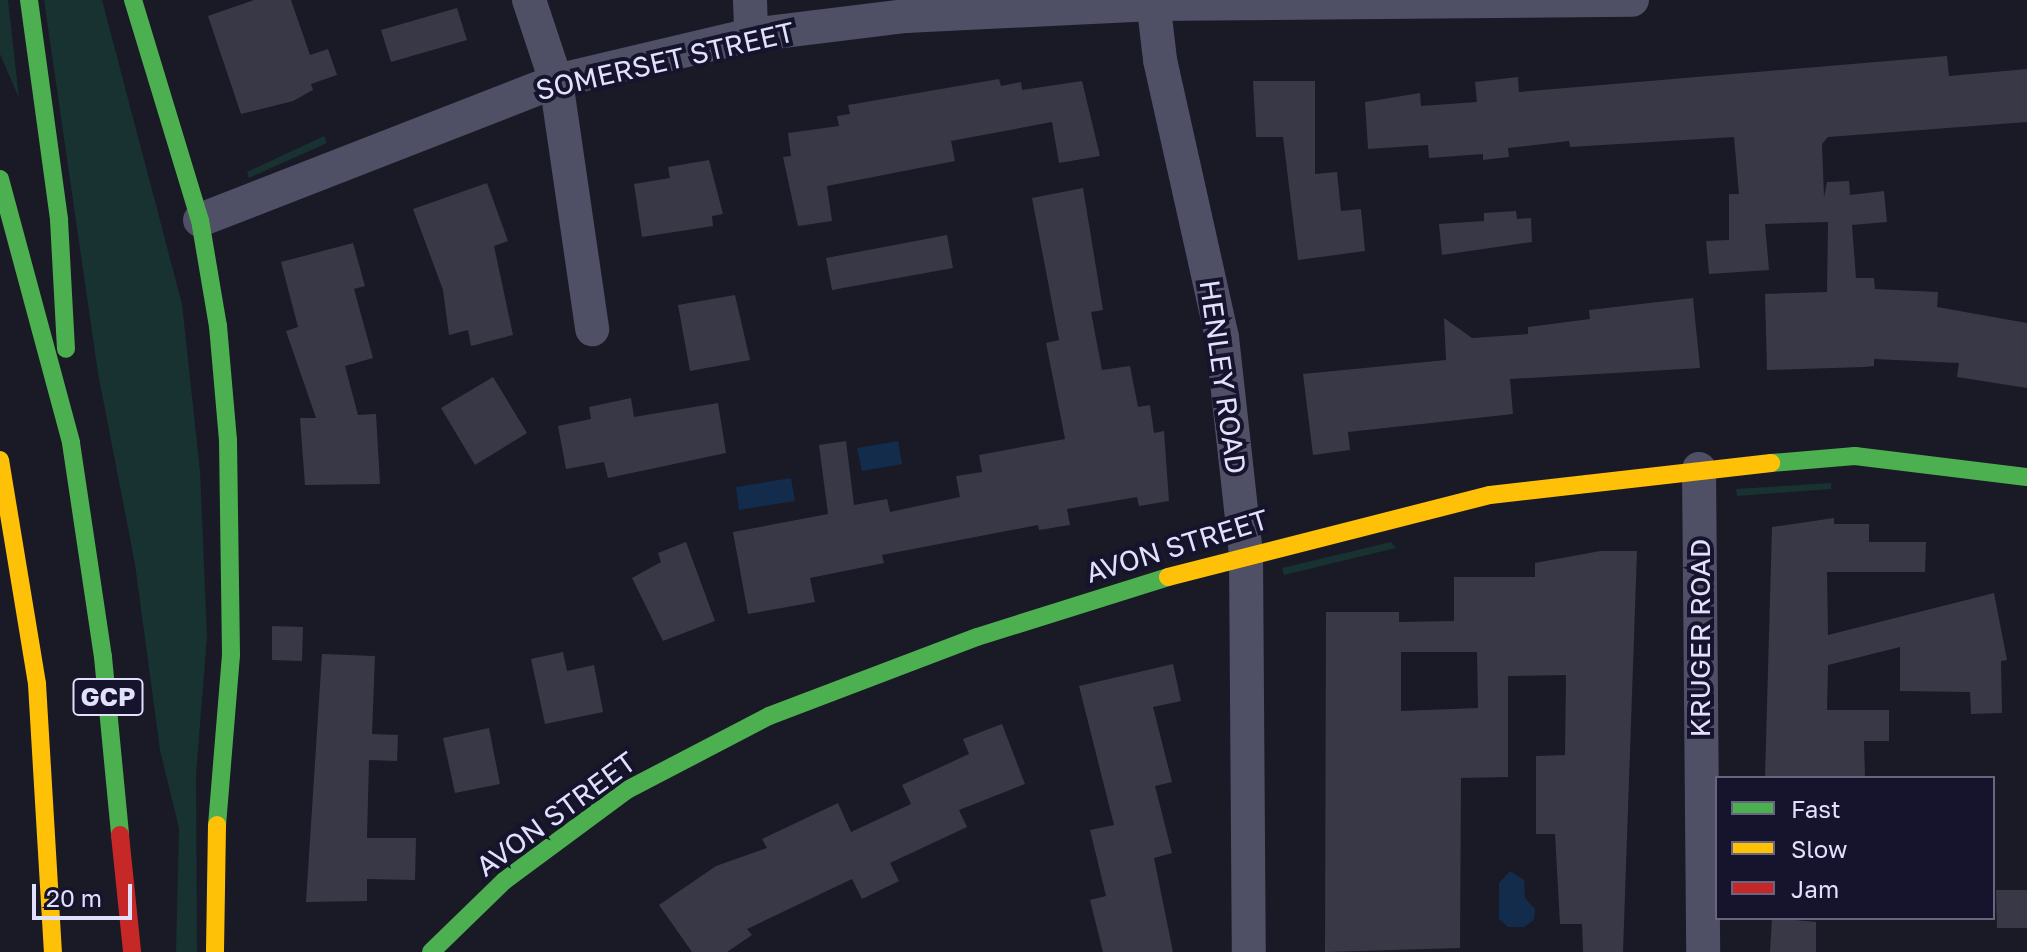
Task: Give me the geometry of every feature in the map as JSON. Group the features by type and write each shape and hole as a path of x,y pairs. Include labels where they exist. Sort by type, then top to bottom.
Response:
{"main road":[{"path":"29,0 59,220 71,443"},
{"path":"133,0 164,86 200,220 218,326 228,440 231,655 214,867 215,952"},
{"name":"GCP","path":"0,179 71,443 103,657 132,952"},
{"name":"AVON STREET","path":"431,952 504,881 627,790 769,716 977,637 1246,553 1490,495 1699,469 1855,456 2027,477"},
{"name":"GCP","path":"0,460 37,684 53,952"}],"street":[{"path":"529,0 556,81 592,329"},
{"path":"750,0 751,35"},
{"name":"SOMERSET STREET","path":"200,220 556,81 751,35 906,16 1153,2 1632,0"},
{"name":"HENLEY ROAD","path":"1153,2 1222,337 1246,553 1249,952"},
{"name":"KRUGER ROAD","path":"1699,469 1703,952"}],"green space":[{"path":"0,0 8,0 19,98 0,54"},
{"path":"44,0 102,0 182,304 200,471 207,636 196,775 197,952 176,952 179,828 160,750 135,564 98,373"},
{"path":"324,136 327,143 249,178 247,172"},
{"path":"1831,483 1831,489 1737,496 1736,489"},
{"path":"1391,542 1396,548 1284,575 1282,568"}],"water":[{"path":"898,441 902,464 862,471 857,448"},
{"path":"791,478 795,501 739,510 736,487"},
{"path":"1510,871 1524,880 1525,898 1535,909 1534,920 1524,927 1508,927 1499,919 1499,883"}],"building":[{"path":"254,0 291,0 310,55 328,49 337,75 311,84 313,90 293,101 241,114 208,16"},
{"path":"457,8 467,40 391,62 381,30"},
{"path":"1947,56 1949,76 2027,69 2027,122 1828,137 1822,144 1824,197 1827,182 1849,181 1850,195 1884,191 1887,222 1852,225 1856,278 1874,278 1875,289 1938,292 1937,307 2027,323 2027,388 1957,377 1959,363 1874,359 1874,366 1767,370 1765,294 1827,292 1828,222 1765,224 1769,270 1709,274 1706,241 1729,240 1729,194 1739,194 1734,137 1570,147 1569,141 1508,148 1509,157 1483,160 1483,154 1429,158 1428,145 1368,149 1365,102 1420,93 1421,106 1477,102 1475,82 1518,77 1519,92"},
{"path":"999,79 1001,86 1021,82 1022,90 1082,81 1100,156 1059,163 1052,122 951,141 955,161 827,186 832,221 798,226 783,157 791,156 788,133 839,126 837,116 850,114 848,105"},
{"path":"1253,81 1315,81 1315,174 1337,172 1341,211 1361,209 1365,251 1298,260 1283,137 1256,137"},
{"path":"709,160 723,214 712,216 713,226 642,237 634,184 670,178 668,167"},
{"path":"487,183 508,241 494,246 513,335 471,346 468,330 449,335 443,290 413,209"},
{"path":"1083,188 1103,310 1091,312 1102,370 1130,366 1138,407 1150,405 1154,433 1164,431 1169,501 1139,506 1137,497 1067,509 1070,525 1039,530 1038,525 882,555 884,563 810,578 815,602 748,614 733,532 828,514 819,445 846,441 854,505 887,499 890,512 960,497 956,476 982,472 979,455 1065,439 1046,343 1059,340 1032,198"},
{"path":"1516,211 1517,219 1531,218 1532,242 1442,255 1439,224 1484,221 1484,213"},
{"path":"947,235 953,268 832,290 826,258"},
{"path":"353,243 365,286 354,289 373,358 345,366 358,415 376,414 380,484 305,485 300,418 316,418 286,331 298,327 281,262"},
{"path":"735,295 750,360 690,371 678,305"},
{"path":"1693,298 1700,368 1510,379 1513,414 1348,432 1350,450 1313,455 1303,374 1446,360 1444,318 1472,338 1528,334 1528,327 1590,319 1589,310"},
{"path":"493,377 527,433 475,465 441,408"},
{"path":"631,398 634,417 718,403 726,453 608,478 604,462 566,469 558,426 591,419 589,407"},
{"path":"1834,518 1834,524 1869,524 1869,542 1926,542 1925,572 1827,572 1828,635 1994,593 2007,660 2001,661 2002,713 1971,714 1970,692 1900,691 1900,647 1828,665 1827,710 1889,710 1889,741 1864,741 1865,776 1765,776 1772,527"},
{"path":"686,542 715,621 663,641 632,578 661,562 658,553"},
{"path":"1600,551 1637,551 1623,952 1583,952 1582,924 1560,924 1555,834 1536,834 1536,756 1565,755 1566,675 1508,676 1508,777 1461,778 1460,948 1325,952 1326,612 1399,612 1399,622 1454,621 1454,577 1535,577 1535,563","holes":["1401,652 1477,652 1478,708 1401,711"]},
{"path":"272,626 303,627 302,661 272,660"},
{"path":"563,652 567,671 594,665 603,712 545,724 531,659"},
{"path":"322,654 375,656 372,734 398,735 397,761 369,760 367,838 416,838 415,880 367,879 367,901 306,902"},
{"path":"1173,664 1181,701 1153,707 1172,782 1155,786 1172,853 1154,858 1173,952 1103,952 1090,900 1106,896 1090,830 1114,825 1079,686"},
{"path":"1002,724 1025,784 959,810 967,827 890,863 899,881 862,899 852,879 747,929 752,935 727,952 692,952 659,905 716,866 767,848 762,839 838,803 851,832 911,804 902,785 969,754 963,739"},
{"path":"489,728 500,784 455,793 443,738"},
{"path":"1996,890 2027,890 2027,928 1997,928"},
{"path":"1772,920 1816,922 1816,952 1770,952"}],"traffic: fast":[{"path":"29,0 59,220 66,349"},
{"path":"133,0 200,220 218,326 228,440 231,655 217,825"},
{"path":"0,179 71,443 103,657 120,835"},
{"path":"1771,463 1855,456 2027,477"},
{"path":"431,952 504,881 627,790 769,716 977,637 1168,577"}],"traffic: slow":[{"path":"0,460 37,684 53,952"},
{"path":"1168,577 1490,495 1771,463"},
{"path":"215,952 217,825"}],"traffic: jam":[{"path":"120,835 132,952"}]}
